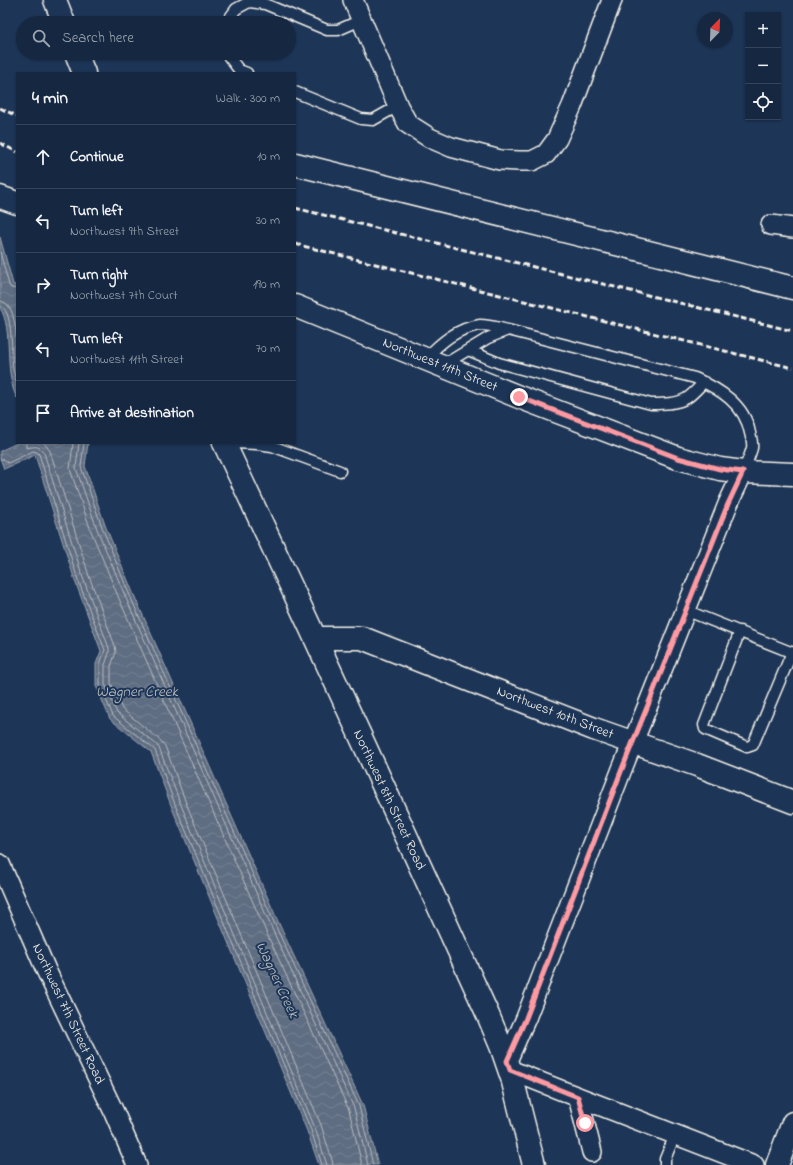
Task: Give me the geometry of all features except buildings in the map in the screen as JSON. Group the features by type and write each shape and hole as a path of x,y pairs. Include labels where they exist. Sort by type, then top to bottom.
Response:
{"street":[{"path":"55,0 61,16"},
{"path":"353,0 398,106 408,124 430,138 451,148 500,160 532,161 546,154 557,139 572,106 612,0"},
{"path":"79,60 84,72"},
{"path":"296,164 793,288"},
{"path":"0,197 16,203"},
{"path":"771,225 793,228"},
{"name":"Northwest 11th Street","path":"296,306 433,363 671,456 720,469 743,472 793,474"},
{"name":"Northwest 8th Street Road","path":"224,444 316,638 488,1015 508,1066 521,1107 534,1165"},
{"path":"743,472 728,504 685,610 508,1066 578,1097 754,1165"},
{"name":"Northwest 10th Street","path":"316,638 362,638 594,729 633,742 793,802"},
{"name":"Northwest 7th Street Road","path":"0,865 46,970 137,1165"},
{"path":"578,1097 592,1152"},
{"path":"777,1165 793,1123"}],"lane":[{"path":"231,16 236,9 248,2 265,4 294,16"},
{"path":"296,17 327,30 338,30 361,20"},
{"path":"231,60 239,70 244,72"},
{"path":"296,92 361,119 373,120 398,106"},
{"path":"433,363 449,337 470,327 481,325 508,330 678,372 714,387 733,401 744,416 749,427 752,447 743,472"},
{"path":"433,363 468,350 488,338 508,330"},
{"path":"468,350 499,363 652,404 667,404 687,398 704,382"},
{"path":"257,444 272,446 340,471"},
{"path":"685,610 792,652 753,745 747,747 704,729 704,725 740,632"},
{"path":"665,1165 675,1135"}],"water":[{"path":"0,237 13,284 16,286 16,396 10,376 7,328 0,308"},
{"name":"Wagner Creek","path":"16,443 88,444 85,466 105,525 134,595 281,928 363,1105 378,1165 319,1165 307,1131 172,808 151,752 110,719 96,686 96,664 101,651 75,581 35,455 4,469 0,458 0,451"}],"railway":[{"path":"0,108 16,116"},
{"path":"0,143 16,151"},
{"path":"296,208 793,331"},
{"path":"296,244 793,368"}],"route":[{"path":"519,397 678,458 720,469 743,472 728,504 685,610 521,1031 507,1061 510,1070 578,1097 585,1123"}]}
